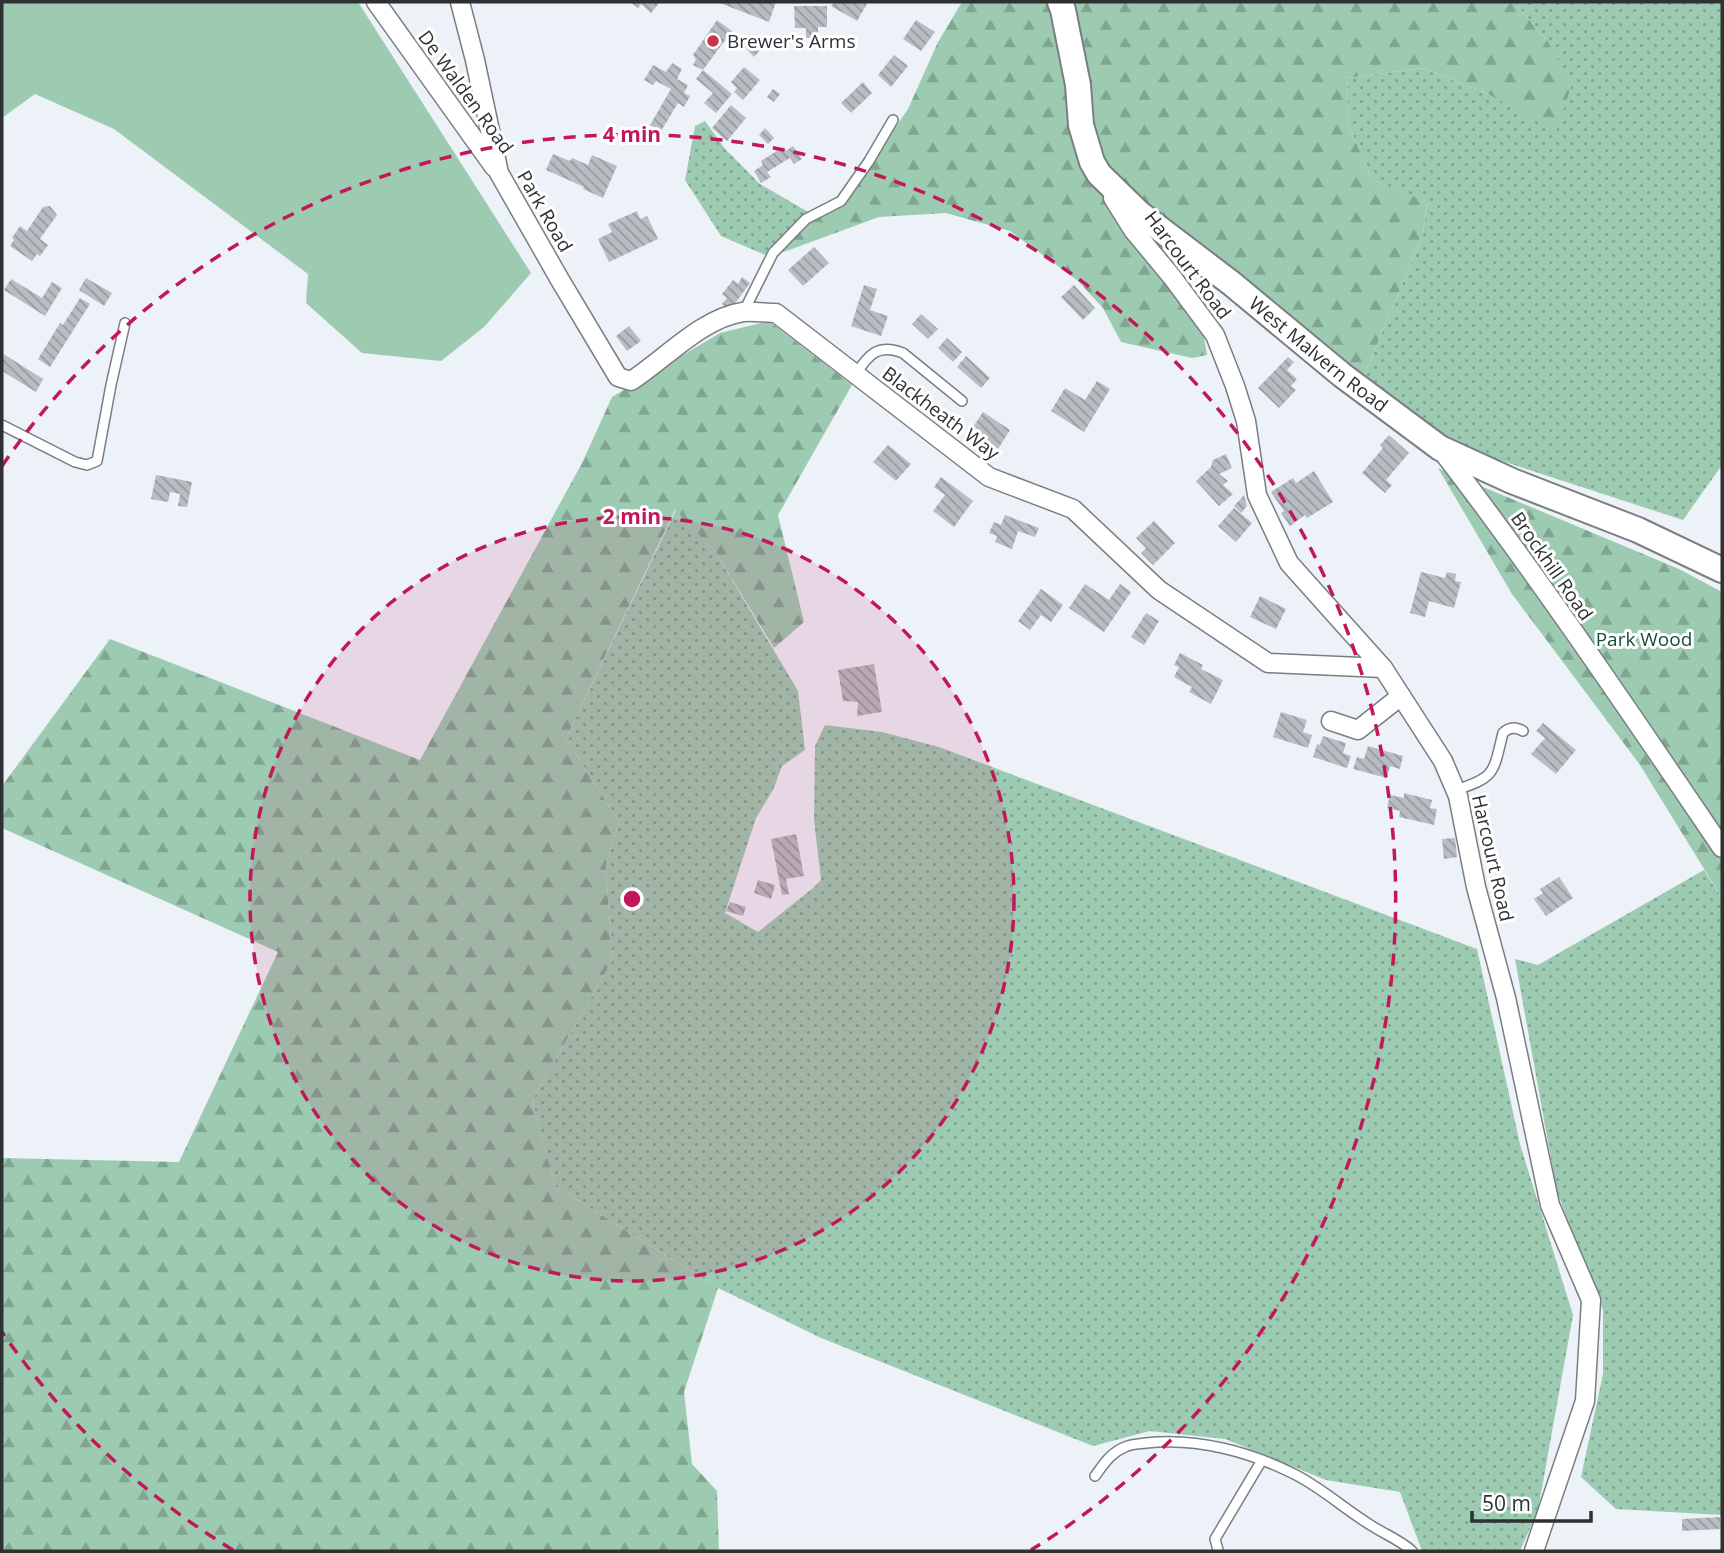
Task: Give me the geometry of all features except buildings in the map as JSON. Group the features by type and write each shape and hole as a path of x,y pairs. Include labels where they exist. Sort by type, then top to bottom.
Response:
{"main road":[{"name":"West Malvern Road","path":"1060,2 1078,85 1081,125 1092,162 1099,174 1139,213 1231,283 1342,375 1440,448 1512,481 1638,530 1722,570"}],"street":[{"name":"De Walden Road","path":"376,2 499,173"},
{"name":"Park Road","path":"460,2 499,173 618,377 626,381"},
{"name":"Harcourt Road","path":"1099,174 1133,230 1215,335 1246,421 1257,495 1289,564 1383,668 1443,761 1458,796 1476,887 1506,998 1550,1205 1591,1300 1586,1401 1534,1551"},
{"name":"Blackheath Way","path":"626,381 631,382 718,319 743,312 776,313 989,477 1073,509 1159,590 1268,663 1383,668"},
{"name":"Brockhill Road","path":"1440,448 1618,694 1722,848"},
{"path":"1331,721 1358,730 1401,696"}],"lane":[{"path":"743,312 773,253 806,219 841,201 869,161 892,120"},
{"path":"2,425 75,462 87,466 97,461 125,323"},
{"path":"856,374 867,358 877,351 892,348 903,353 962,401"},
{"path":"1456,790 1478,783 1488,776 1506,730 1513,728 1523,731"},
{"path":"1095,1476 1109,1456 1127,1446 1186,1442 1220,1448 1262,1460 1297,1476 1412,1551"},
{"path":"1219,1550 1215,1539 1262,1460"}],"green space":[{"path":"2,2 358,2 531,273 484,327 441,361 362,353 306,303 308,274 114,129 35,94 2,118"},
{"path":"962,2 1051,2 1089,177 1132,241 1186,307 1204,337 1207,355 1192,358 1121,342 1103,308 1078,281 1010,231 946,213 879,217 770,257 810,213 844,202 908,109 938,42"},
{"path":"1073,2 1514,2 1546,39 1572,84 1556,132 1490,95 1422,68 1347,78 1349,126 1372,180 1427,202 1423,234 1363,378 1121,185 1095,151 1089,75"},
{"path":"1514,2 1722,2 1722,465 1683,520 1453,445 1363,378 1423,234 1427,203 1372,180 1349,126 1347,78 1422,68 1490,95 1546,39"},
{"path":"705,121 725,149 760,184 810,213 770,257 721,236 685,180 695,126"},
{"path":"769,321 852,385 778,515 804,622 774,648 715,551 675,510 566,738 619,822 606,864 612,961 532,1100 555,1186 718,1288 684,1392 692,1464 717,1491 719,1551 2,1551 2,1158 179,1162 278,952 2,828 2,786 110,639 420,760 582,463 612,397 720,333"},
{"name":"Park Wood","path":"1438,468 1679,569 1722,592 1722,898 1640,765 1512,594"},
{"path":"676,510 715,551 798,691 805,750 782,766 773,790 756,818 725,913 758,932 821,880 814,820 815,746 825,725 882,732 939,747 1477,949 1520,1144 1573,1315 1538,1510 1520,1551 1422,1551 1400,1492 1326,1480 1225,1439 1150,1431 1093,1446 821,1338 718,1288 555,1186 532,1100 612,961 606,864 619,822 566,738"},
{"path":"1704,870 1722,898 1722,1515 1616,1509 1581,1477 1603,1374 1603,1310 1557,1192 1515,959 1538,965"}],"place":[{"name":"Brewer's Arms","path":"713,41"}]}
